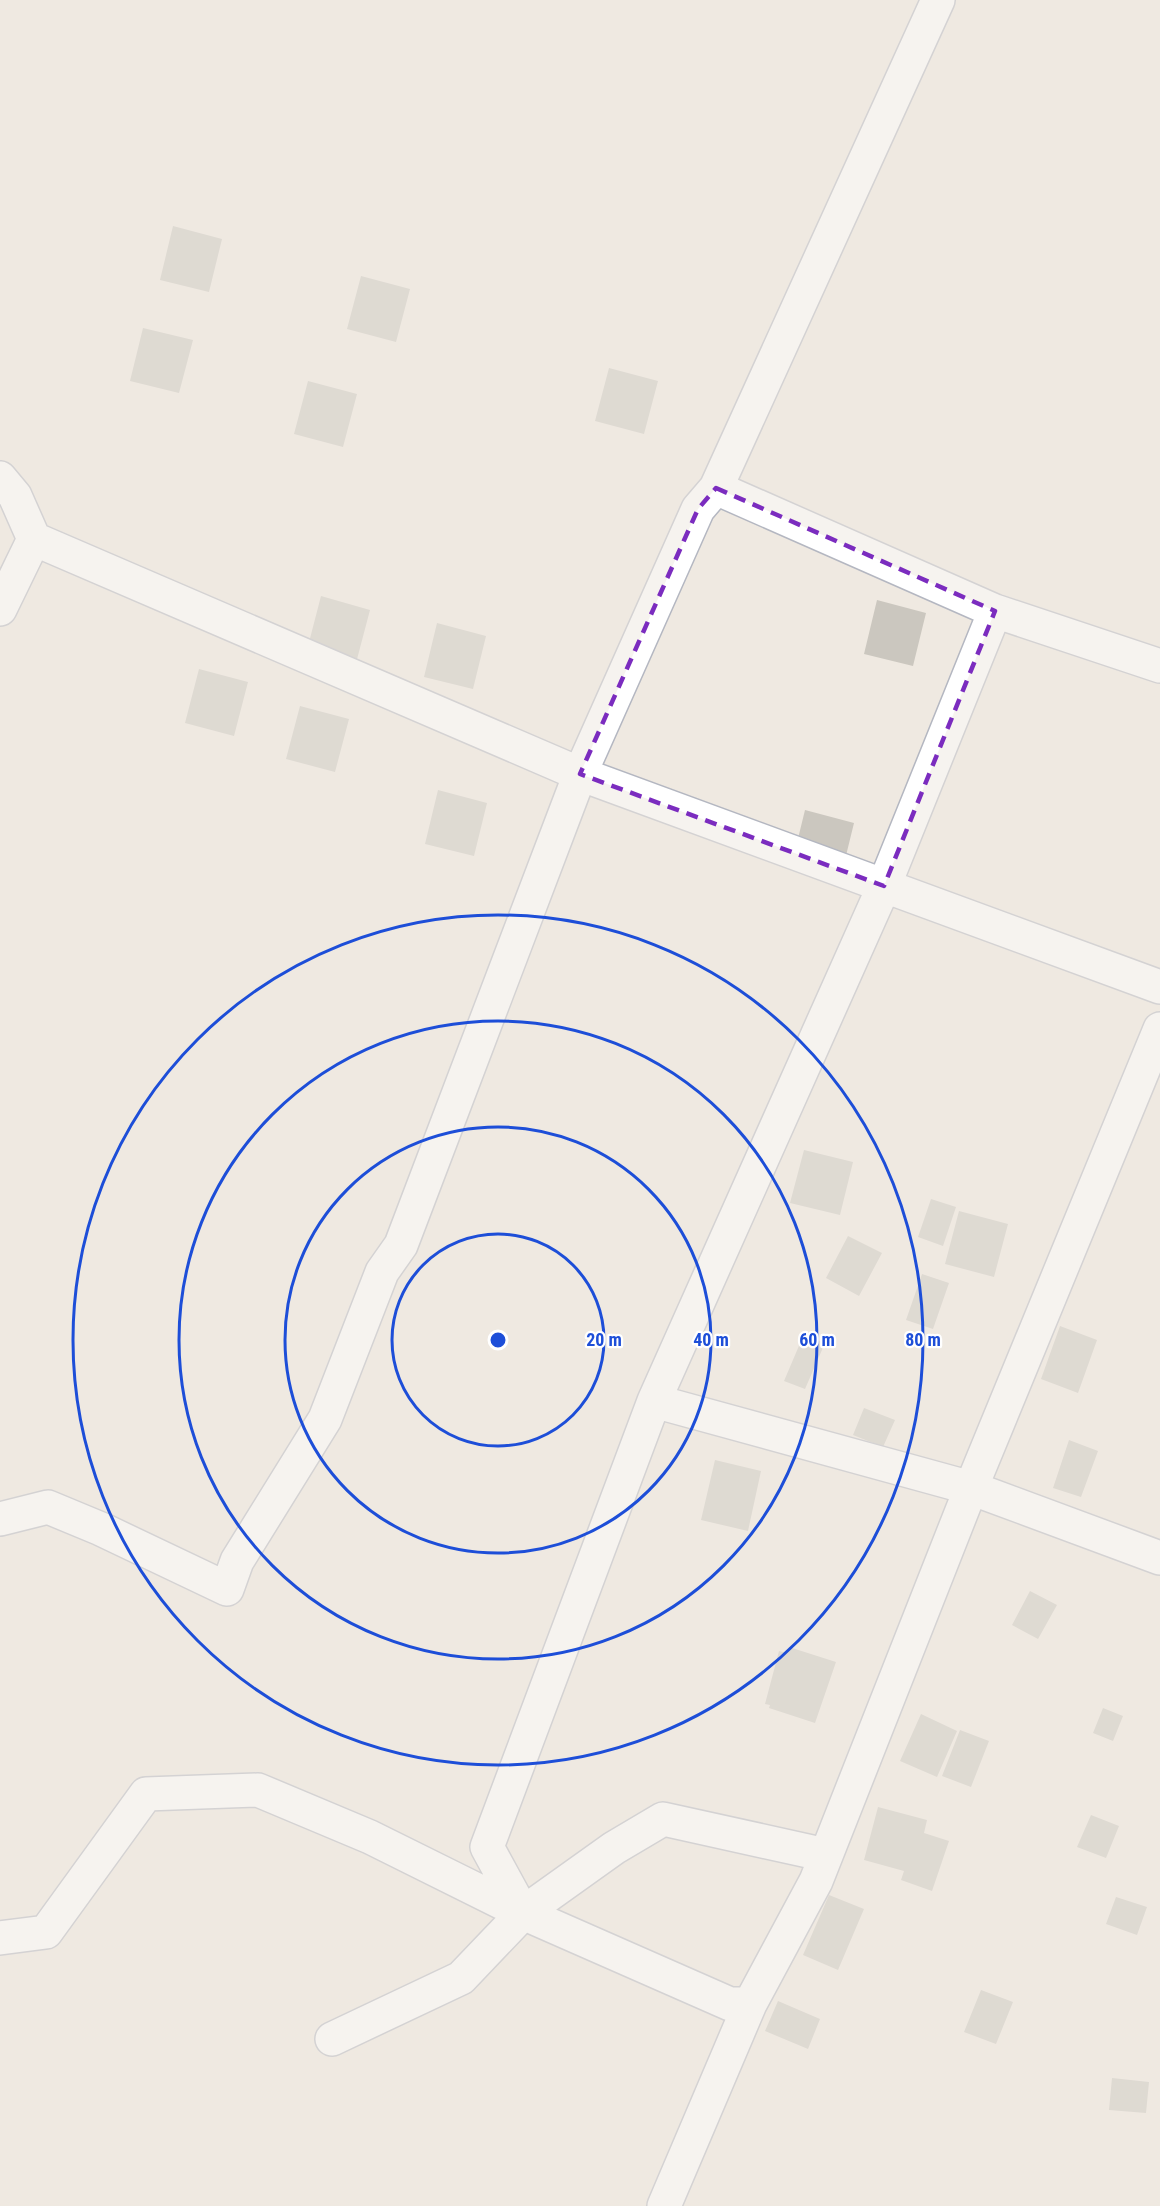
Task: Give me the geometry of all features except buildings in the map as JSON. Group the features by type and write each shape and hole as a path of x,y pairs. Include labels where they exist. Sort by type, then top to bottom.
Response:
{"street":[{"path":"0,1519 48,1506 228,1589 237,1561 325,1419 382,1272 401,1245 580,774 698,509 716,488 938,0"},
{"path":"0,478 15,496 34,540 580,774 1160,987"},
{"path":"716,488 994,611 1160,666"},
{"path":"0,609 34,540"},
{"path":"523,1913 487,1847 654,1401 884,885 994,611"},
{"path":"664,2206 750,2004 816,1881 971,1488 1160,1029"},
{"path":"654,1401 971,1488 1160,1558"},
{"path":"0,1938 46,1932 146,1794 258,1790 370,1837 523,1913 730,2004 750,2004"},
{"path":"332,2039 461,1978 523,1913 614,1848 663,1819 826,1855"}],"highlighted area":[{"path":"716,488 995,611 884,886 580,774 698,509"}]}
